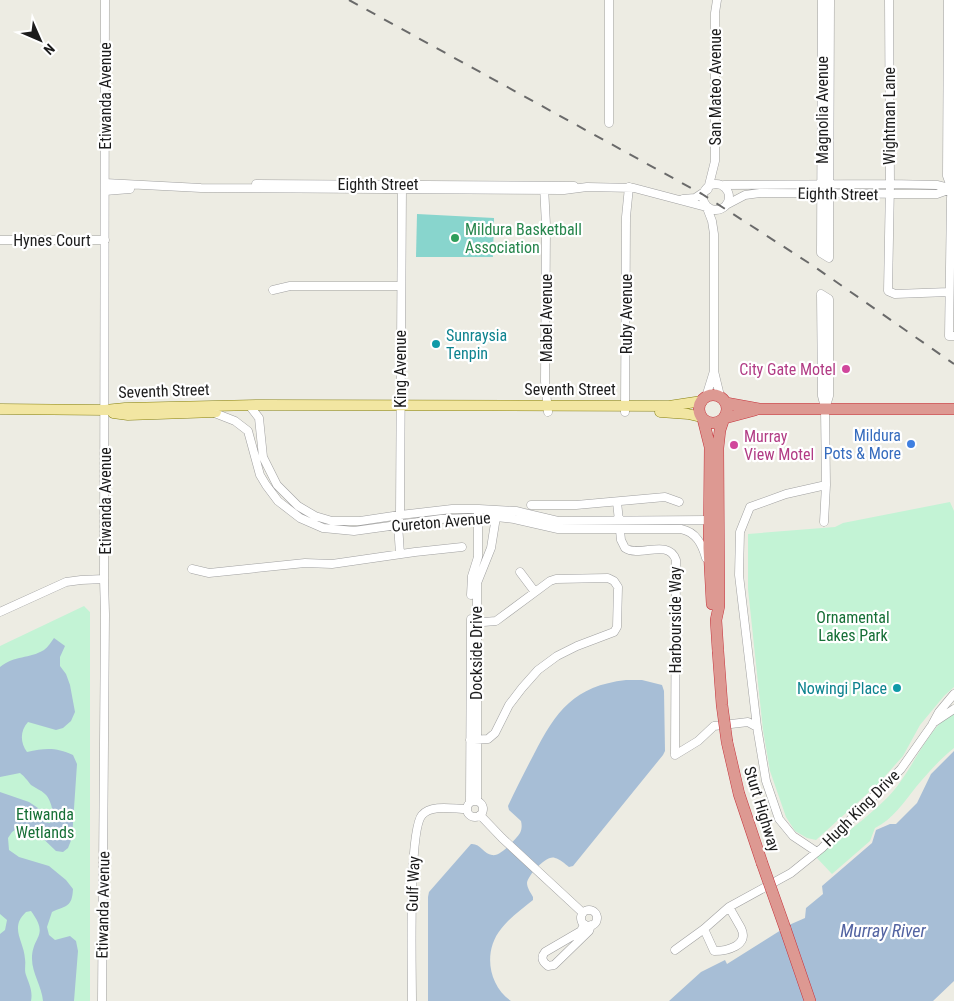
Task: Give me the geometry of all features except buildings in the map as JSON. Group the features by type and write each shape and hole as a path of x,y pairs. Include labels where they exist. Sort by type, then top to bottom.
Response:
{"highway":[{"path":"760,409 713,424 702,418 699,408 704,399 715,395 723,400 760,409 954,409"},
{"path":"723,400 728,409 724,419"},
{"name":"Sturt Highway","path":"702,418 710,447 709,567 712,609 716,620"},
{"name":"Sturt Highway","path":"724,419 718,448 719,606 716,620 722,705 727,742 738,794 810,1001"}],"main road":[{"name":"Seventh Street","path":"625,409 669,406 704,399"},
{"name":"Seventh Street","path":"105,410 125,408 625,409 675,412 702,418"},
{"name":"Seventh Street","path":"105,410 128,415 212,412 252,408"},
{"path":"0,409 105,410"}],"street":[{"name":"Etiwanda Avenue","path":"102,1001 106,614 104,579 105,0"},
{"path":"609,0 609,123"},
{"name":"San Mateo Avenue","path":"707,190 715,161 715,0"},
{"name":"Magnolia Avenue","path":"825,242 826,0"},
{"name":"Wightman Lane","path":"889,0 890,194 888,291 894,294 949,292"},
{"path":"948,0 948,176 953,189"},
{"path":"952,336 949,292 954,176 954,0"},
{"name":"San Mateo Avenue","path":"715,161 723,185"},
{"name":"Eighth Street","path":"725,206 749,194 771,189 826,185 890,184 937,185 953,189"},
{"path":"714,234 729,195 723,185 713,185 707,190 704,199 713,223 714,371 723,400"},
{"name":"Eighth Street","path":"723,185 826,194 937,194 953,189"},
{"name":"Eighth Street","path":"105,187 626,187 641,189 707,208"},
{"name":"King Avenue","path":"400,554 398,524 400,515 402,187"},
{"name":"Mabel Avenue","path":"545,409 546,187"},
{"name":"Ruby Avenue","path":"625,409 626,187"},
{"name":"Eighth Street","path":"678,199 695,198 707,190"},
{"path":"707,208 715,211 725,206"},
{"name":"Hynes Court","path":"0,240 105,240"},
{"path":"273,290 290,286 400,286"},
{"path":"824,522 826,485 825,409 829,396 821,294 829,299 826,340"},
{"path":"704,399 714,371"},
{"name":"Cureton Avenue","path":"252,408 260,424 266,465 277,486 298,506 315,516 339,522 360,522 400,515 452,510 494,509 516,511 558,521 674,528 687,530 695,536 709,567"},
{"name":"Cureton Avenue","path":"212,412 236,421 248,431 251,436 256,465 266,485 285,508 300,518 322,528 343,531 366,530 444,519 496,517 558,528 709,520"},
{"path":"817,852 793,836 779,819 766,781 757,727 739,575 740,532 750,508 786,494 826,485"},
{"path":"530,505 576,505 664,497 679,502"},
{"name":"Harbourside Way","path":"617,502 621,543 626,550 666,550 672,553 676,560 675,755 698,741 714,726 748,722 757,727"},
{"name":"Dockside Drive","path":"479,509 477,518 478,556 472,579 474,623 471,804 483,807 480,815"},
{"name":"Dockside Drive","path":"474,623 477,583 490,552 496,517 494,509"},
{"path":"709,520 714,525 718,534"},
{"name":"Cureton Avenue","path":"192,569 209,573 300,563 332,564 462,547"},
{"path":"520,572 535,592"},
{"path":"0,612 66,582 104,579"},
{"path":"473,740 488,739 495,733 522,688 538,670 557,656 577,646 609,636 614,632 617,627 618,587 612,579 556,579 496,621 474,623"},
{"name":"Hugh King Drive","path":"675,950 704,930 729,907 779,881 817,852 901,770 939,712 954,694"},
{"name":"Hugh King Drive","path":"932,725 954,709"},
{"path":"471,804 468,814 473,817 480,815 583,913"},
{"name":"Gulf Way","path":"412,1001 412,868 417,823 422,814 429,810 471,804"},
{"path":"704,930 714,951 724,951 741,942 743,934 741,928 729,907"},
{"path":"583,913 581,917 588,925 589,931 554,965 548,966 545,964 542,960 545,952 581,931 588,925 596,920 594,912 590,910 583,913"}],"green space":[{"name":"Ornamental Lakes Park","path":"950,502 954,511 954,687 920,725 903,756 878,784 816,840 807,838 795,831 786,817 770,771 763,730 748,589 748,534 835,527 843,523"},
{"name":"Etiwanda Wetlands","path":"84,606 90,612 90,1001 0,1001 0,646"},
{"path":"954,711 954,748 930,771 893,815 875,828 870,841 832,874 816,857 888,797 905,776 935,730"}],"shaded area":[{"name":"Mildura Basketball Association","path":"417,214 494,218 493,257 416,257"}],"water":[{"path":"54,638 65,646 60,657 60,666 66,674 70,685 75,712 71,721 63,728 56,730 28,722 23,729 22,740 27,752 50,749 73,755 77,764 72,838 68,848 63,852 56,851 32,828 21,826 12,832 8,838 9,850 19,857 49,866 66,880 73,889 70,903 52,912 47,927 49,935 55,940 70,936 76,941 78,951 74,1001 43,1001 32,959 40,931 31,911 26,912 21,918 18,929 24,952 25,973 31,991 31,1001 0,1001 0,934 5,930 7,920 0,914 0,792 29,802 38,808 44,822 50,823 53,813 47,796 31,785 20,773 0,777 0,667 11,661 44,650"},
{"path":"642,680 662,685 664,691 665,751 663,755 573,866 569,867 559,859 547,859 538,866 528,879 528,889 533,900 504,925 495,938 490,957 493,977 497,986 511,1001 428,1001 429,892 471,844 477,845 487,853 495,855 511,843 520,833 522,824 509,810 508,806 550,725 569,703 580,695 608,683"},
{"name":"Murray River","path":"954,751 954,981 933,1001 669,1001 701,972 725,960 727,964 789,925 805,918 806,908 823,894 822,886 872,843 876,830 890,824 896,824 917,803 931,774"}],"railway":[{"path":"349,0 702,194 812,265 954,364"}],"place":[{"name":"Mildura Basketball Association","path":"455,238"},
{"name":"Sunraysia Tenpin","path":"436,344"},
{"name":"City Gate Motel","path":"846,369"},
{"name":"Mildura Pots & More","path":"911,444"},
{"name":"Murray View Motel","path":"734,445"},
{"name":"Nowingi Place","path":"897,688"}]}
